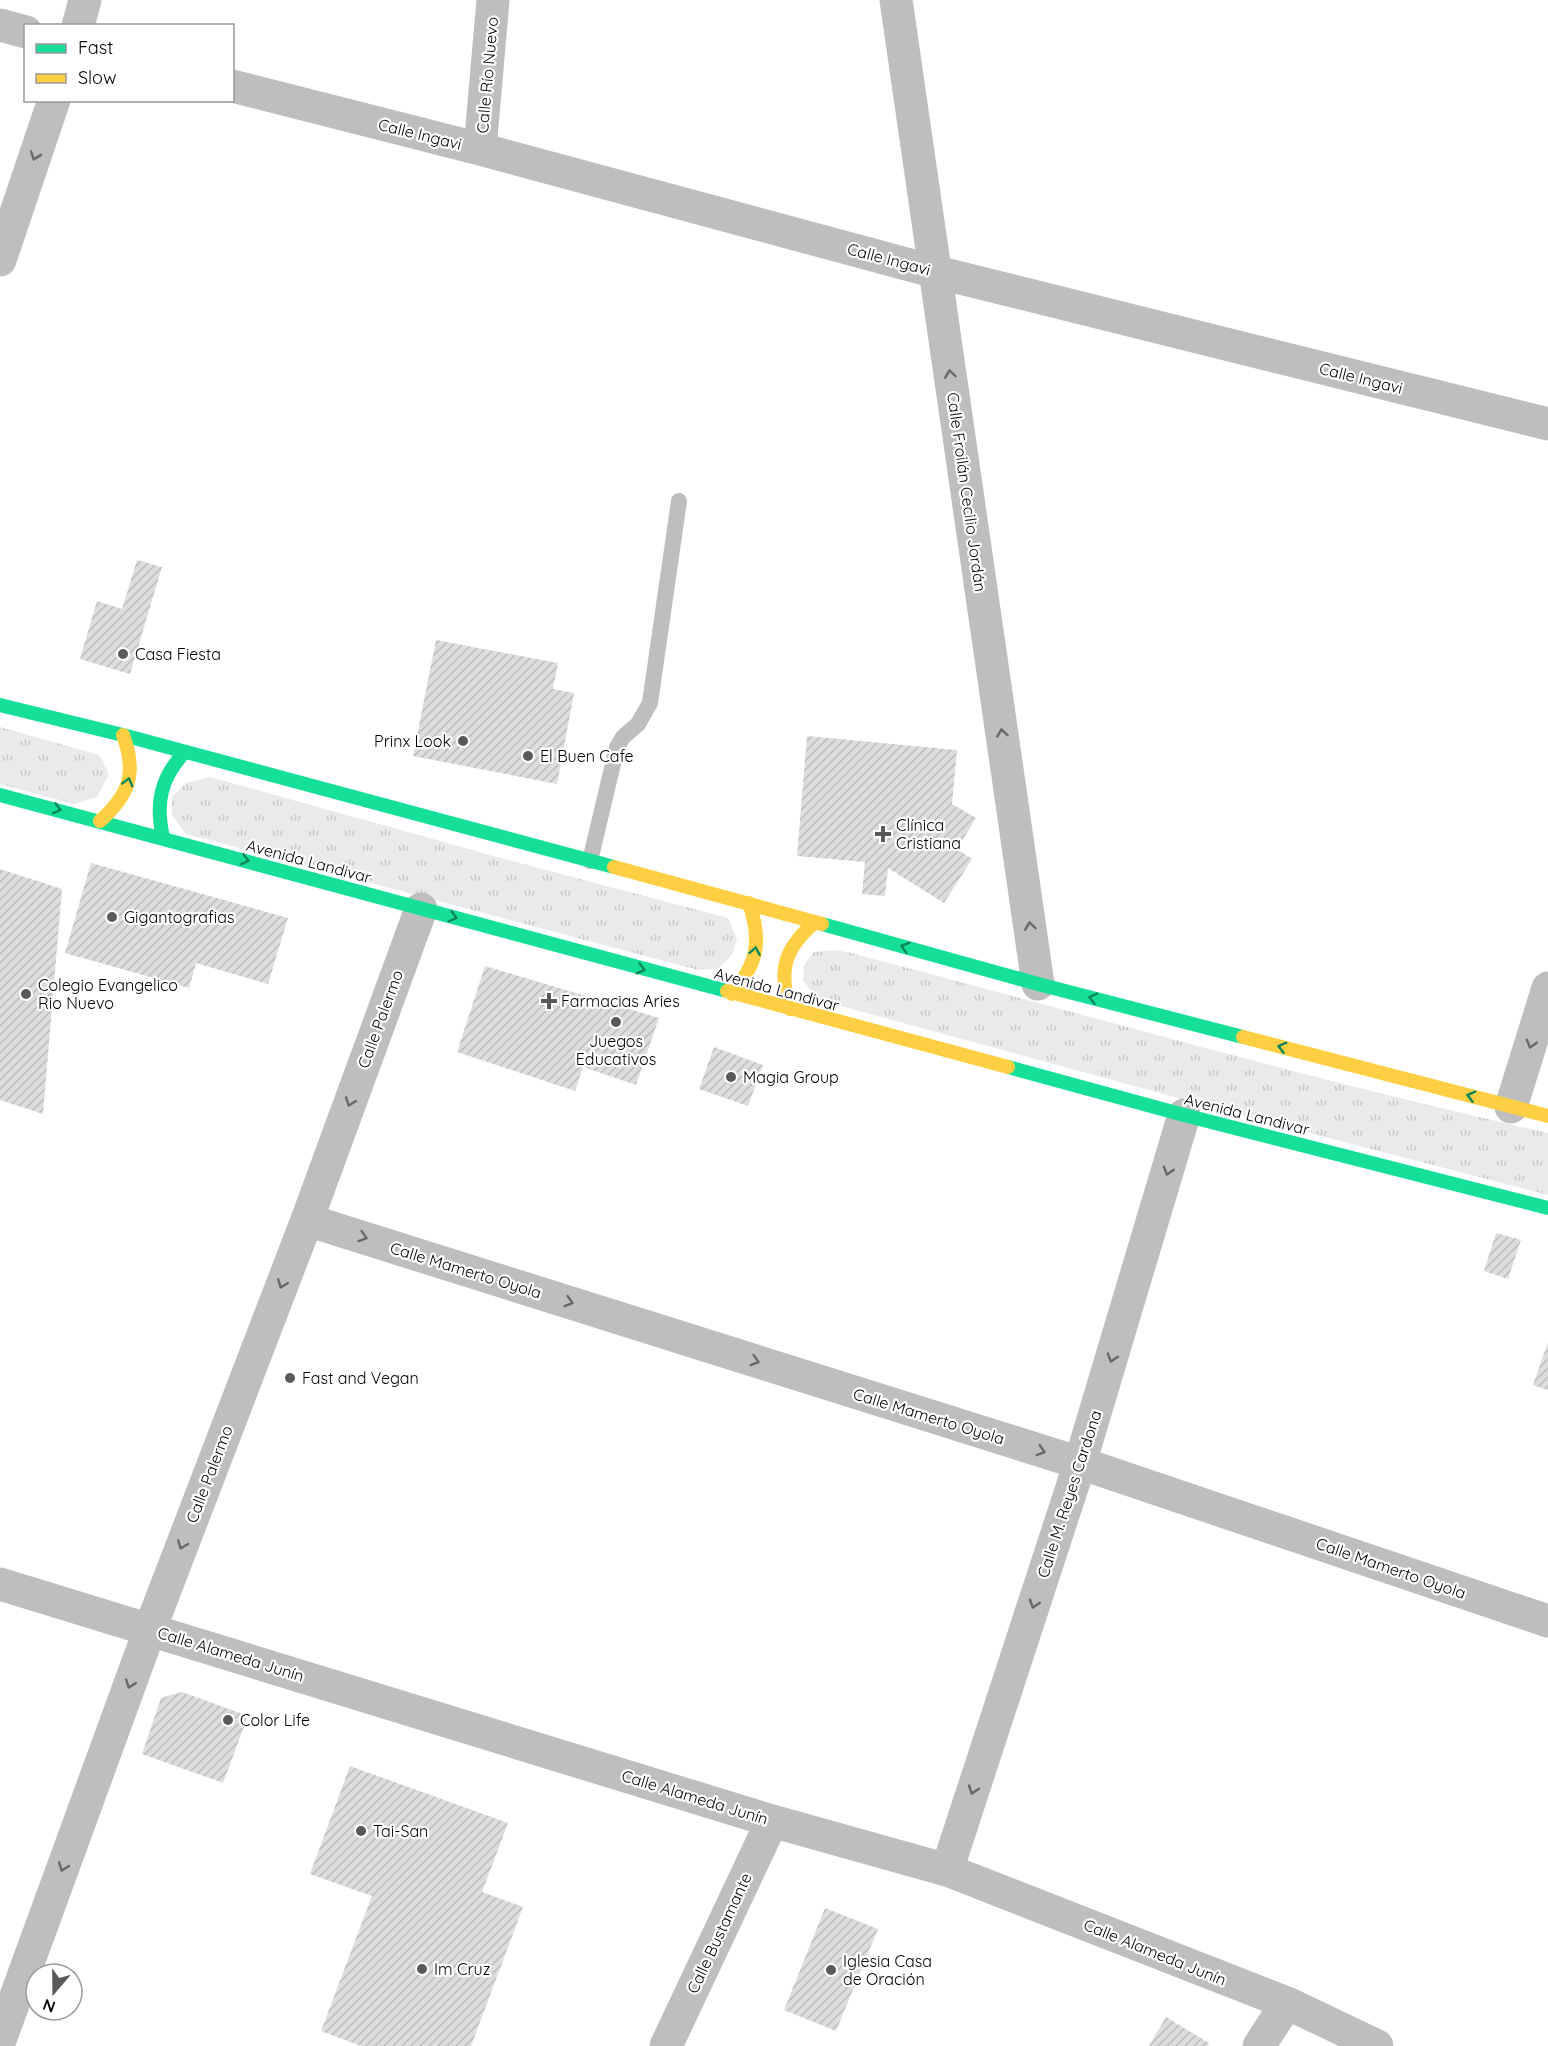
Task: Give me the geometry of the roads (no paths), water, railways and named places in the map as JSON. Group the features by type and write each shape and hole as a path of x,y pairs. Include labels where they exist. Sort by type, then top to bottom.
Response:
{"main road":[{"path":"0,705 123,735 749,903 1038,984 1548,1116"},
{"path":"100,821 118,804 130,783 132,766 130,750 123,735"},
{"path":"163,837 159,822 159,791 174,762 185,752"},
{"name":"Avenida Landivar","path":"0,795 163,837 732,994 1184,1115 1548,1208"},
{"path":"732,994 752,967 757,951 755,919 749,903"},
{"path":"790,1009 784,994 782,977 785,960 792,945 802,932 815,922"}],"street":[{"path":"79,24 85,0"},
{"name":"Calle Río Nuevo","path":"480,149 493,0"},
{"name":"Calle Froilán Cecilio Jordán","path":"896,0 1038,984"},
{"path":"0,25 24,31"},
{"name":"Calle Ingavi","path":"234,87 480,149 936,272 1548,424"},
{"path":"0,260 53,102"},
{"name":"Calle Palermo","path":"0,2040 150,1629 307,1220 421,909"},
{"path":"1511,1107 1548,988"},
{"name":"Calle M. Reyes Cardona","path":"947,1870 1080,1463 1184,1115"},
{"name":"Calle Mamerto Oyola","path":"307,1220 1080,1463 1548,1621"},
{"name":"Calle Alameda Junín","path":"0,1584 772,1821 947,1870 1287,2003 1377,2046"},
{"name":"Calle Bustamante","path":"666,2046 772,1821"},
{"path":"1259,2046 1287,2003"}],"lane":[{"path":"590,861 617,747 623,736 638,724 650,703 679,501"}],"place":[{"name":"Casa Fiesta","path":"123,654"},
{"name":"Prinx Look","path":"463,741"},
{"name":"El Buen Cafe","path":"528,756"},
{"name":"Clínica Cristiana","path":"883,834"},
{"name":"Gigantografias","path":"112,917"},
{"name":"Colegio Evangelico Rio Nuevo","path":"26,994"},
{"name":"Farmacias Aries","path":"549,1001"},
{"name":"Juegos Educativos","path":"616,1022"},
{"name":"Magia Group","path":"731,1077"},
{"name":"Fast and Vegan","path":"290,1378"},
{"name":"Color Life","path":"228,1720"},
{"name":"Tai-San","path":"361,1831"},
{"name":"Im Cruz","path":"422,1969"},
{"name":"Iglesia Casa de Oración","path":"831,1970"}]}
